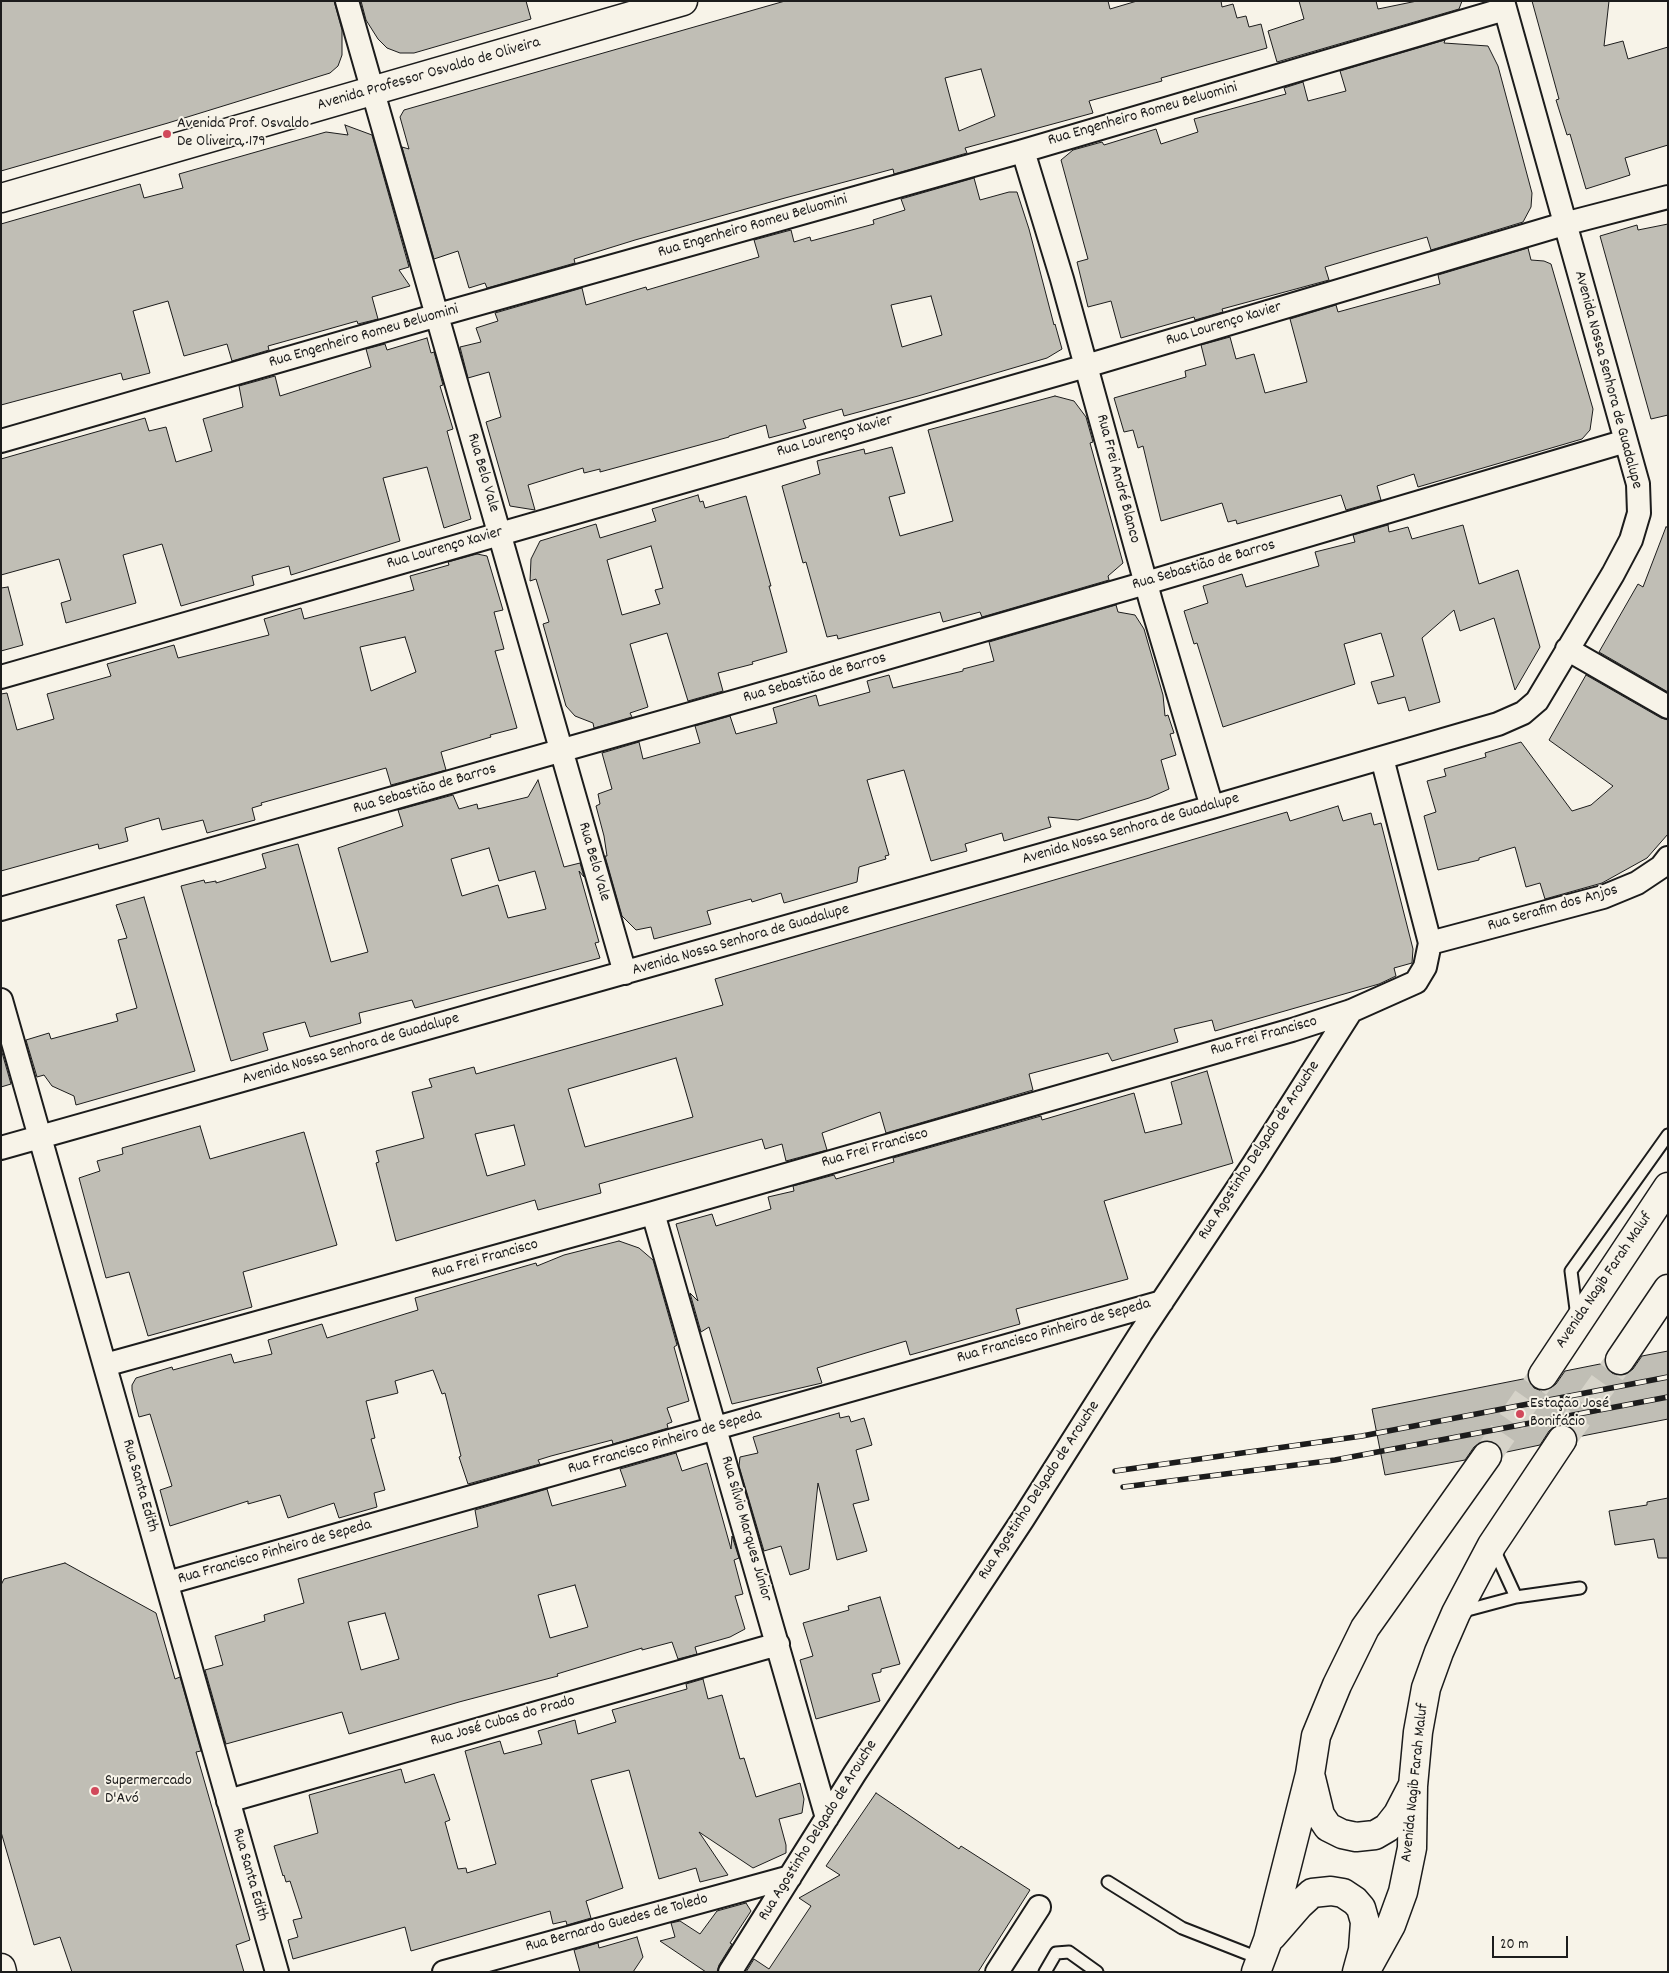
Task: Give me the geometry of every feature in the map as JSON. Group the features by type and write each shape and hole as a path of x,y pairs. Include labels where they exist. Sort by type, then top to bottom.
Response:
{"main road":[{"name":"Avenida Professor Osvaldo de Oliveira","path":"1,198 684,1"},
{"name":"Avenida Nagib Farah Maluf","path":"1543,1375 1668,1187"},
{"path":"1620,1360 1665,1295"},
{"name":"Avenida Nagib Farah Maluf","path":"1365,1972 1391,1925 1403,1892 1412,1848 1413,1786 1418,1732 1426,1688 1456,1613 1492,1545 1562,1440"},
{"path":"1261,1957 1310,1774 1316,1736 1337,1685 1366,1628 1487,1456"},
{"path":"1310,1774 1320,1815 1328,1827 1342,1834 1356,1837 1374,1835 1387,1828 1398,1814 1413,1786"},
{"path":"1261,1957 1299,1905 1312,1893 1331,1891 1343,1893 1355,1901 1361,1908 1365,1922 1363,1950 1357,1972"}],"street":[{"name":"Rua Belo Vale","path":"347,1 625,973"},
{"name":"Rua Engenheiro Romeu Beluomini","path":"1,441 438,315 1023,151 1504,5"},
{"name":"Avenida Nossa Senhora de Guadalupe","path":"1,1148 1212,807 1498,724 1523,713 1537,701 1613,574 1631,540 1639,513 1638,484 1504,5"},
{"name":"Rua Frei André Blanco","path":"1023,151 1062,279 1146,583 1212,807"},
{"name":"Rua Lourenço Xavier","path":"1,677 1086,366 1564,224 1668,196"},
{"name":"Rua Sebastião de Barros","path":"1,909 1146,583 1626,441"},
{"path":"1567,649 1668,707"},
{"name":"Rua Frei Francisco","path":"105,1366 653,1213 1351,1012 1416,982 1425,968 1430,943 1382,758"},
{"name":"Rua Serafim dos Anjos","path":"1430,943 1603,897 1638,883 1661,867 1668,858"},
{"name":"Rua Santa Edith","path":"1,1000 277,1972"},
{"name":"Rua Agostinho Delgado de Arouche","path":"730,1972 827,1818 1351,1012"},
{"name":"Rua Sílvio Marques Júnior","path":"653,1213 827,1818"},
{"name":"Rua Francisco Pinheiro de Sepeda","path":"167,1584 1162,1302"},
{"name":"Rua José Cubas do Prado","path":"228,1801 778,1644"},
{"name":"Rua Bernardo Guedes de Toledo","path":"444,1972 790,1877"},
{"path":"997,1972 1038,1907"}],"lane":[{"path":"1578,1322 1571,1271 1668,1135"},
{"path":"1492,1545 1516,1597"},
{"path":"1456,1613 1516,1597 1580,1588"},
{"path":"1108,1882 1182,1928 1261,1957"},
{"path":"1045,1972 1056,1953 1069,1952 1097,1972"}],"building":[{"path":"1,1 334,1 342,30 342,55 338,66 330,73 168,123 1,171"},
{"path":"361,1 526,1 531,19 414,53 400,53 387,48 378,39 366,20"},
{"path":"785,1 1108,1 1110,9 1137,1 1221,1 1222,7 1233,4 1237,18 1246,16 1249,27 1261,24 1267,48 1161,78 1162,81 1089,101 1093,113 965,148 967,153 894,174 893,169 635,240 574,259 575,263 487,288 485,283 469,288 458,251 434,259 402,147 409,149 400,117 404,110","holes":["981,69 995,116 959,131 945,78"]},
{"path":"1299,1 1376,1 1378,9 1417,1 1462,1 1459,9 1277,62 1268,31 1304,19"},
{"path":"1532,1 1609,1 1604,46 1623,41 1628,59 1668,47 1668,145 1625,158 1630,175 1586,189 1570,134 1567,135 1556,100 1559,99"},
{"path":"1445,40 1444,43 1488,46 1498,66 1532,193 1531,207 1523,222 1431,250 1427,237 1325,267 1329,280 1222,309 1223,312 1195,320 1194,317 1121,338 1111,301 1088,307 1077,262 1088,259 1061,160 1073,150 1102,142 1104,145 1156,129 1161,144 1198,132 1194,119 1286,94 1284,88 1303,82 1308,101 1346,91 1340,71"},
{"path":"345,125 372,135 409,267 399,270 410,286 372,297 378,319 358,324 357,321 268,346 269,350 232,361 227,344 184,356 168,301 133,311 150,373 123,380 121,373 1,405 1,224 140,184 144,198 183,188 179,174 326,132 348,135"},
{"path":"974,178 980,200 1009,192 1017,192 1062,349 1047,358 918,396 844,416 842,409 803,420 806,428 769,438 766,425 600,472 600,469 584,473 583,468 528,485 535,510 510,506 486,422 501,417 489,372 468,378 460,347 481,342 476,328 498,321 495,313 582,288 586,305 646,287 647,290 759,257 754,240 791,230 794,242 810,237 811,241 874,224 873,220 905,210 901,199","holes":["931,296 942,335 902,347 891,305"]},
{"path":"1668,224 1668,415 1651,419 1600,236 1637,225 1638,230"},
{"path":"1528,248 1531,260 1544,261 1551,264 1593,409 1590,430 1582,439 1418,487 1414,474 1377,486 1381,500 1346,510 1341,495 1237,524 1236,520 1228,522 1222,503 1161,521 1143,446 1138,448 1133,430 1124,432 1114,398 1186,377 1185,371 1206,365 1201,345 1230,337 1236,359 1254,354 1265,393 1307,382 1290,319 1336,305 1338,312 1440,284 1438,275"},
{"path":"427,338 431,353 434,352 443,385 440,386 453,429 447,431 471,519 444,528 427,467 383,478 400,541 291,575 289,566 252,576 254,585 181,606 162,544 123,555 136,603 66,623 61,603 71,600 59,559 1,575 1,459 145,418 149,431 166,427 176,462 212,451 203,419 243,407 239,386 275,376 280,396 371,367 366,349 385,344 387,350"},
{"path":"1055,396 1074,401 1086,417 1093,442 1090,443 1123,563 1108,576 1109,580 982,617 980,612 943,622 940,612 838,639 837,635 827,637 806,562 803,563 782,486 820,474 817,461 864,449 865,454 892,447 905,493 889,497 900,536 953,521 928,430"},
{"path":"698,495 700,502 703,501 705,508 746,496 787,652 752,662 753,664 718,673 723,691 688,701 667,633 630,644 648,707 630,713 632,717 594,728 593,723 575,716 566,706 543,624 549,622 536,579 530,581 531,559 540,541 596,524 600,538 656,521 652,509","holes":["651,546 663,588 655,590 660,604 622,615 607,560"]},
{"path":"1388,525 1389,532 1408,527 1412,539 1463,525 1479,584 1518,570 1540,647 1515,690 1494,618 1460,631 1454,610 1422,638 1440,702 1409,711 1405,697 1378,704 1371,682 1394,676 1381,633 1344,644 1355,684 1223,727 1197,643 1194,644 1184,611 1208,603 1203,586 1242,574 1246,587 1319,566 1315,552 1355,542 1353,535"},
{"path":"1666,527 1668,527 1668,692 1599,652 1638,584 1643,587"},
{"path":"477,554 487,556 503,610 494,612 504,649 495,651 517,728 441,752 446,770 391,785 386,768 261,803 262,805 252,808 255,820 207,833 203,820 162,830 159,818 125,828 128,841 99,849 98,844 1,871 1,694 7,693 17,730 54,719 47,694 111,676 107,664 174,645 178,658 269,635 264,619 301,608 304,619 414,590 410,576 449,565 448,562","holes":["405,637 416,672 371,691 360,647"]},
{"path":"8,587 23,645 1,651 1,588"},
{"path":"1116,605 1118,612 1135,615 1144,629 1163,695 1165,716 1168,715 1174,733 1170,734 1176,755 1161,760 1169,789 1149,798 1078,820 1048,817 1051,827 1004,841 1002,833 965,844 967,851 931,861 904,770 867,780 889,855 885,856 886,859 859,867 857,882 784,903 781,893 752,902 751,899 707,911 711,924 654,939 651,927 636,930 622,916 605,856 607,856 604,836 596,806 600,804 598,794 612,789 602,753 639,742 643,759 700,743 695,726 730,716 736,734 777,723 773,708 816,695 819,706 870,692 867,681 889,675 893,688 963,671 963,669 994,661 989,642"},
{"path":"1586,675 1661,718 1668,720 1668,834 1647,858 1602,883 1545,899 1540,883 1526,887 1515,847 1479,858 1479,860 1438,870 1424,816 1436,812 1427,781 1446,776 1444,769 1486,757 1485,753 1521,742 1572,811 1591,805 1613,786 1549,740"},
{"path":"538,780 564,867 580,863 584,877 579,871 599,942 595,943 600,958 415,1008 412,1000 359,1013 361,1023 310,1037 305,1022 263,1033 268,1050 231,1061 181,886 204,880 205,883 216,881 216,883 266,868 262,854 298,844 331,962 368,952 338,848 403,826 398,810 453,795 459,809 477,804 478,809 528,797","holes":["489,848 499,881 535,871 546,909 508,918 498,885 462,896 451,859"]},
{"path":"1338,806 1343,821 1371,813 1374,825 1381,823 1413,949 1412,963 1394,968 1396,976 1379,984 1215,1031 1212,1020 1174,1029 1178,1042 1112,1061 1108,1053 1029,1074 1033,1090 886,1133 880,1112 822,1133 827,1150 786,1161 782,1144 765,1149 762,1139 599,1184 601,1193 538,1210 535,1200 396,1241 376,1163 379,1162 376,1151 424,1138 412,1092 432,1087 429,1079 474,1067 476,1074 723,1005 715,979 1287,812 1290,821","holes":["676,1058 693,1117 585,1147 568,1089","514,1125 525,1165 487,1176 475,1134"]},
{"path":"144,897 195,1071 76,1105 74,1096 52,1086 44,1075 37,1077 26,1040 49,1033 51,1039 118,1021 116,1014 137,1008 118,940 127,938 116,905"},
{"path":"1,1049 11,1084 1,1087"},
{"path":"1207,1071 1233,1163 1104,1201 1128,1279 1016,1309 1020,1324 910,1355 906,1341 817,1368 822,1383 732,1404 709,1327 701,1332 690,1293 698,1301 676,1224 712,1214 716,1226 771,1209 768,1197 794,1191 793,1186 834,1175 836,1179 894,1162 893,1158 1041,1116 1042,1120 1134,1093 1145,1133 1182,1124 1171,1082"},
{"path":"200,1126 210,1159 304,1132 337,1245 243,1272 252,1307 148,1336 129,1272 106,1278 79,1178 100,1171 97,1161 123,1154 122,1148"},
{"path":"619,1241 639,1248 653,1260 677,1345 674,1347 689,1401 667,1408 672,1422 667,1424 668,1428 613,1444 612,1440 551,1456 538,1460 540,1464 468,1484 459,1457 461,1456 445,1393 442,1394 433,1370 395,1381 398,1393 366,1401 375,1438 371,1439 385,1490 374,1493 377,1507 339,1518 334,1503 288,1518 280,1495 248,1504 248,1501 170,1526 160,1490 172,1486 150,1414 139,1417 132,1390 132,1385 136,1378 172,1367 173,1370 231,1354 234,1363 272,1354 268,1340 322,1324 327,1338 418,1310 415,1298 536,1263 537,1266 564,1255"},
{"name":"Estação José Bonifácio","path":"1668,1351 1668,1419 1577,1437 1571,1427 1563,1424 1555,1426 1549,1431 1540,1445 1502,1453 1496,1443 1489,1441 1481,1442 1474,1447 1465,1460 1385,1475 1372,1409 1528,1378 1534,1388 1542,1391 1556,1384 1565,1371 1605,1363 1612,1373 1619,1376 1633,1369 1642,1356"},
{"path":"839,1413 840,1418 849,1416 851,1422 864,1418 872,1445 856,1450 869,1500 853,1504 867,1551 837,1560 818,1483 809,1569 790,1575 781,1546 764,1551 739,1466 740,1457 758,1453 753,1437"},
{"path":"676,1453 682,1471 707,1463 731,1549 732,1536 739,1558 734,1560 743,1594 735,1596 745,1629 730,1637 695,1647 697,1654 678,1659 672,1642 642,1650 642,1648 557,1674 558,1676 349,1734 342,1712 226,1744 205,1670 223,1665 215,1636 265,1621 264,1615 304,1603 298,1579 478,1527 475,1510 547,1489 552,1506 626,1486 620,1469","holes":["575,1585 588,1627 550,1638 538,1595","385,1613 399,1659 361,1670 348,1622"]},
{"path":"1668,1498 1668,1558 1658,1558 1654,1539 1615,1545 1609,1511 1647,1505 1647,1502"},
{"path":"65,1563 156,1613 175,1679 180,1677 201,1751 196,1752 250,1940 236,1945 244,1972 72,1972 60,1937 34,1945 1,1832 1,1585 4,1579"},
{"path":"880,1597 900,1664 881,1669 881,1672 872,1674 880,1701 816,1719 800,1660 813,1656 803,1623 849,1610 848,1606"},
{"path":"703,1679 708,1699 722,1695 740,1759 744,1758 756,1797 800,1783 804,1799 802,1813 779,1819 786,1845 786,1853 753,1868 699,1832 728,1875 700,1882 696,1868 659,1879 629,1770 591,1780 623,1888 586,1901 591,1918 567,1925 566,1921 553,1924 550,1911 411,1951 405,1927 293,1959 288,1940 298,1937 293,1920 302,1918 290,1881 286,1882 283,1876 274,1846 318,1833 309,1795 401,1769 405,1783 434,1774 450,1820 445,1822 458,1869 466,1868 467,1873 496,1864 465,1751 500,1741 504,1754 542,1744 538,1731 575,1720 578,1734 616,1722 612,1710 687,1689 686,1684"},
{"path":"876,1793 959,1849 961,1846 1030,1890 978,1972 746,1972 754,1959 769,1969 811,1906 799,1898 840,1875 826,1866"},
{"path":"746,1903 751,1911 730,1943 732,1944 719,1965 717,1972 706,1972 660,1941 675,1937 671,1923 680,1921 700,1934 717,1911"},
{"path":"637,1937 643,1957 633,1972 580,1972 574,1950 598,1943 599,1948"}],"tunnel":[{"path":"1562,1440 1620,1360"},
{"path":"1487,1456 1543,1375"}],"railway":[{"path":"1115,1471 1362,1436 1668,1377"},
{"path":"1123,1487 1335,1460 1668,1397"}],"place":[{"name":"Avenida Prof. Osvaldo De Oliveira, 179","path":"167,134"},
{"name":"Estação José Bonifácio","path":"1520,1414"},
{"name":"Supermercado D'Avó","path":"95,1791"}]}
